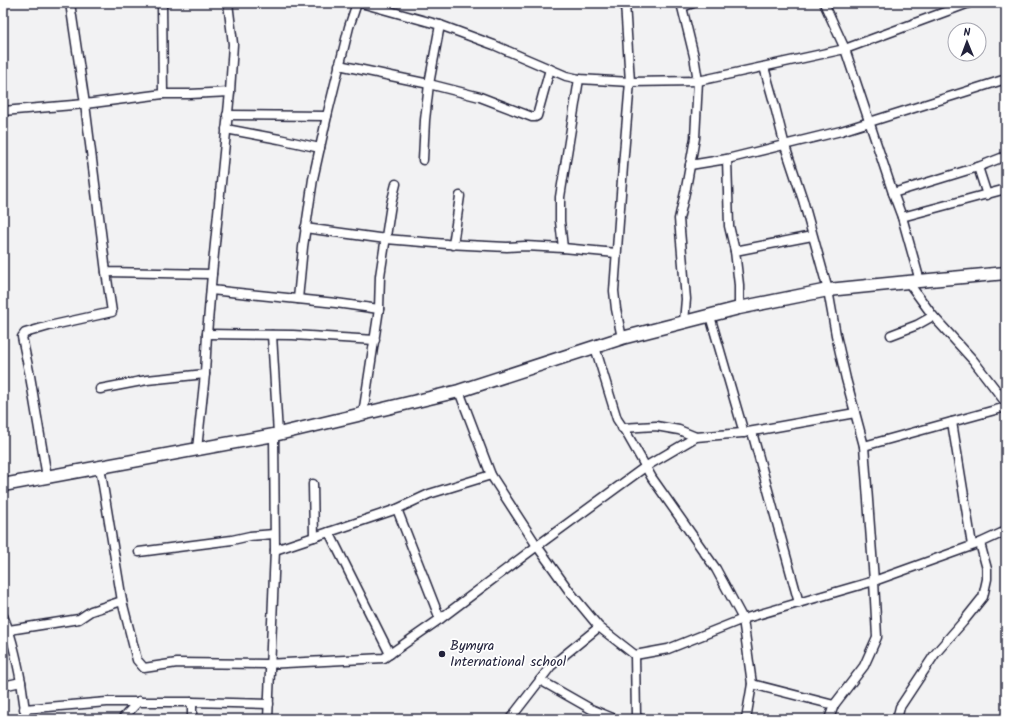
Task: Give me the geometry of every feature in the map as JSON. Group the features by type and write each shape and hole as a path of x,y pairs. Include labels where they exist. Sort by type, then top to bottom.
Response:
{"street":[{"path":"47,477 22,337 25,332 112,312 85,104 70,3"},
{"path":"162,3 163,94"},
{"path":"198,449 212,274 230,92 233,44 228,3"},
{"path":"298,299 313,179 349,27 357,3"},
{"path":"361,3 440,25 494,45 566,76 630,82 698,81 845,49 969,3"},
{"path":"622,338 614,291 630,82 625,3"},
{"path":"684,322 686,299 679,219 695,138 698,81 694,56 682,5 693,3"},
{"path":"824,3 845,49 902,217 920,281"},
{"path":"423,160 429,84 440,25"},
{"path":"340,65 429,84 480,97 532,117 537,116 550,70"},
{"path":"764,66 785,146 803,200 828,290 836,335 864,446 877,637 864,666 834,705 829,719"},
{"path":"563,248 560,221 560,197 579,78"},
{"path":"690,165 727,159 785,146 841,131 870,123 1006,78"},
{"path":"3,111 85,104 163,94 230,92"},
{"path":"228,116 327,116"},
{"path":"226,129 320,148"},
{"path":"893,192 978,167 1006,156"},
{"path":"727,159 729,226 735,251 740,284 739,308"},
{"path":"978,167 987,195"},
{"path":"363,414 379,309 380,276 391,204 396,184"},
{"path":"902,217 1006,189"},
{"path":"453,244 460,196"},
{"path":"306,228 386,239 507,247 525,246 563,248 616,254"},
{"path":"735,251 812,236"},
{"path":"106,272 212,274"},
{"path":"3,485 276,435 459,391 622,338 739,308 828,290 1006,274"},
{"path":"908,282 933,316 973,360 1006,403"},
{"path":"211,290 379,309"},
{"path":"710,316 748,432 799,603"},
{"path":"890,335 917,325 933,316"},
{"path":"207,334 293,335 375,340"},
{"path":"268,719 275,550 276,435 272,335"},
{"path":"595,347 616,419 652,478 716,569 743,619 752,684 746,719"},
{"path":"100,389 147,380 205,374"},
{"path":"459,391 491,475 537,546 570,592 599,627 635,655 668,649 743,619 874,581 976,544 1006,531"},
{"path":"864,446 1006,407"},
{"path":"100,467 122,601 137,660 144,668 182,662 270,664 384,658 440,619 646,467 696,437 748,432 855,413"},
{"path":"897,719 900,707 935,654 983,597 987,579 987,569 976,544 952,422"},
{"path":"622,428 656,426 679,430 696,437"},
{"path":"275,550 397,509 430,494 491,475"},
{"path":"313,484 314,537"},
{"path":"397,509 440,619"},
{"path":"329,532 390,654"},
{"path":"139,552 274,534"},
{"path":"9,630 79,618 91,611 122,601"},
{"path":"3,616 9,630 21,682 24,709 27,719"},
{"path":"510,719 551,666 599,627"},
{"path":"635,655 638,718"},
{"path":"540,680 591,709 615,719"},
{"path":"3,686 21,682"},
{"path":"752,684 834,705"},
{"path":"24,709 107,702 139,701 269,704"},
{"path":"122,719 139,701"},
{"path":"192,702 192,719"}],"place":[{"name":"Bymyra International school","path":"442,654"}]}
